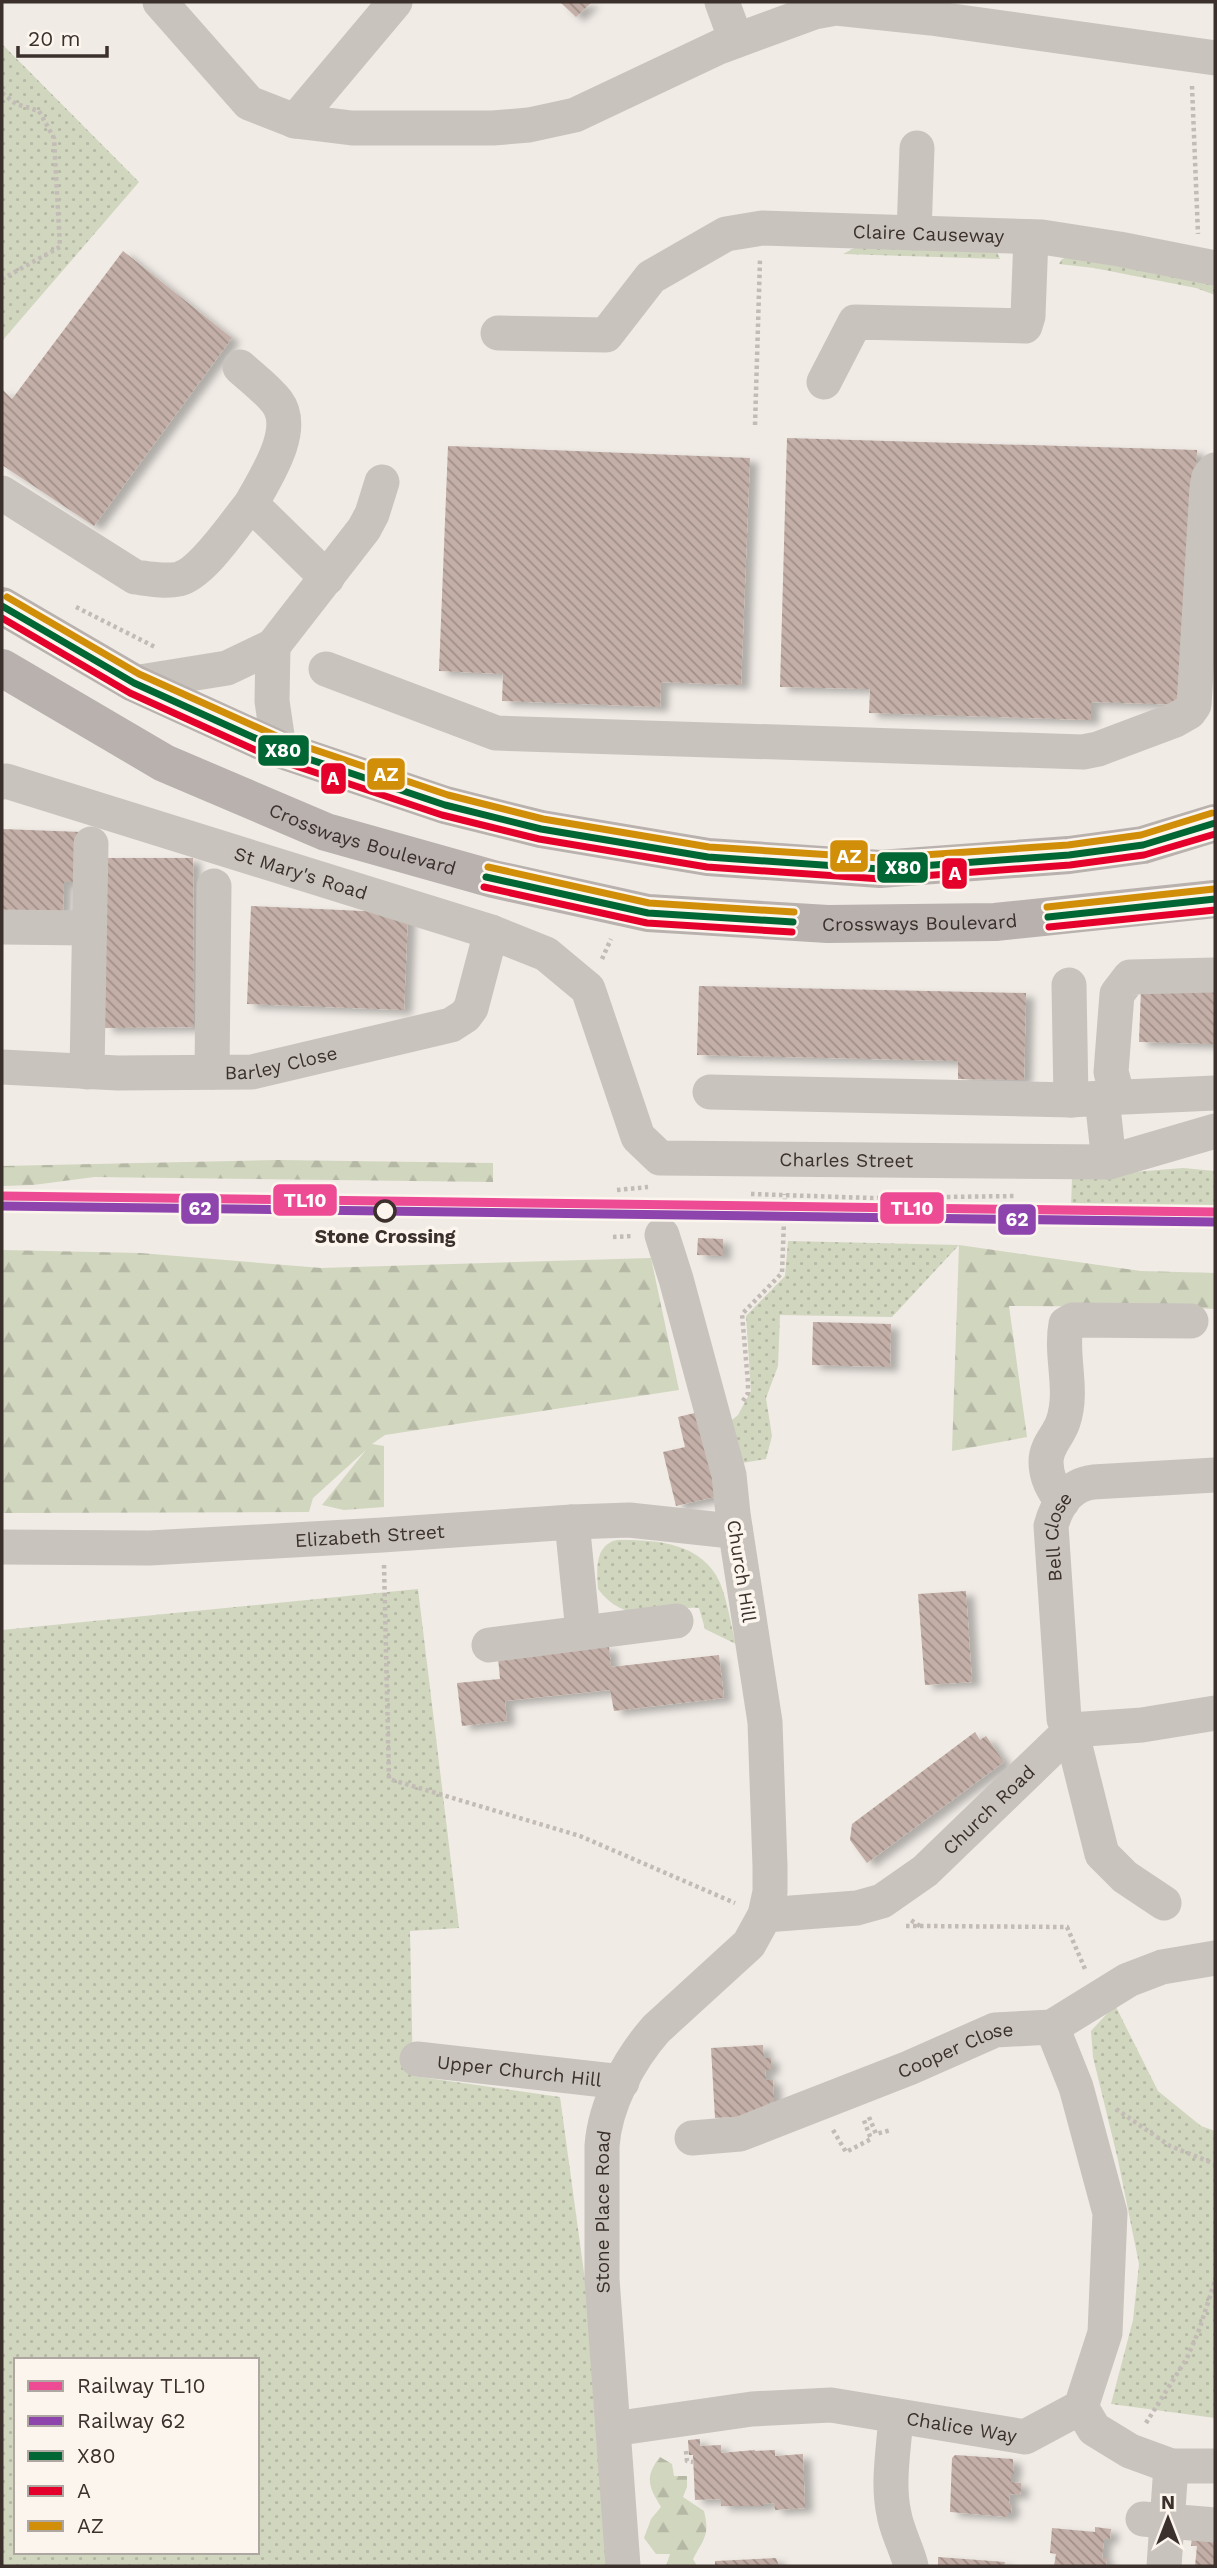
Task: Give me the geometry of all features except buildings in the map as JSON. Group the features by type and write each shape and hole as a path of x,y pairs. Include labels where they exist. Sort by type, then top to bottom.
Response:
{"main road":[{"path":"2,606 134,683 279,749 445,805 517,823 708,857 880,869 1059,856 1143,845 1215,823"},
{"name":"Crossways Boulevard","path":"2,668 164,763 326,832 493,879 648,913 828,924 995,922 1215,899"}],"street":[{"path":"160,2 249,103 295,121 352,128 493,128 529,125 575,115 736,40 814,12 836,8 938,10 1203,69"},
{"path":"295,121 395,2"},
{"path":"722,2 736,40"},
{"path":"914,233 917,158"},
{"name":"Claire Causeway","path":"498,333 606,335 651,277 726,234 762,228 1031,237 1091,244 1205,266"},
{"path":"824,382 855,322 1025,326 1028,316 1031,237"},
{"path":"2,493 135,577 156,580 181,578 199,567 251,504 280,447 285,422 278,403 240,367"},
{"path":"326,669 496,733 1091,751 1175,720 1185,715 1194,705 1207,487 1209,477 1215,470"},
{"path":"134,683 227,668 273,646 364,529 377,502 382,482"},
{"path":"251,504 327,578"},
{"path":"273,646 272,701 279,749"},
{"name":"St Mary's Road","path":"2,782 6,781 491,932 546,954 588,989"},
{"path":"87,1072 90,844"},
{"path":"212,1072 215,886"},
{"path":"2,927 89,928"},
{"name":"Barley Close","path":"2,1067 87,1072 252,1072 456,1022 471,1008 491,932"},
{"path":"1097,1099 1111,1072 1118,994 1130,977 1215,975"},
{"path":"1069,985 1109,1161"},
{"name":"Charles Street","path":"588,989 638,1137 660,1158 1109,1161 1215,1131"},
{"path":"710,1092 1097,1099 1215,1093"},
{"name":"Church Hill","path":"662,1235 718,1427 729,1475 766,1732 770,1892 765,1915"},
{"path":"1062,1502 1049,1481 1046,1460 1047,1450 1062,1426 1066,1409 1066,1324 1073,1320 1191,1321"},
{"name":"Bell Close","path":"1164,1903 1125,1877 1102,1854 1071,1730 1064,1719 1051,1534 1054,1517 1062,1502 1073,1489 1086,1483 1215,1475"},
{"name":"Elizabeth Street","path":"2,1547 150,1548 572,1522 640,1521 735,1529"},
{"path":"572,1522 583,1632"},
{"path":"489,1645 676,1620"},
{"path":"1071,1730 1142,1725 1215,1713"},
{"name":"Church Road","path":"765,1915 857,1908 892,1896 925,1871 1071,1730"},
{"name":"Stone Place Road","path":"622,2566 602,2279 602,2146 607,2118 622,2082 651,2035 749,1944 765,1915"},
{"name":"Cooper Close","path":"692,2138 740,2134 909,2068 995,2030 1052,2027 1128,1980 1162,1967 1215,1958"},
{"path":"1052,2027 1076,2087 1110,2213 1105,2333 1081,2407 1094,2429 1129,2451 1171,2466 1215,2466"},
{"name":"Upper Church Hill","path":"416,2059 622,2082"},
{"name":"Chalice Way","path":"612,2429 752,2409 831,2406 1025,2437 1081,2407"},
{"path":"896,2416 891,2494 894,2517 911,2566"},
{"path":"1164,2566 1155,2520 1171,2466"},
{"path":"1155,2520 1215,2525"}],"path":[{"path":"1203,69 1198,233 1205,266"},
{"path":"2,93 16,104 39,111 54,138 60,247 2,279"},
{"path":"755,425 760,255"},
{"path":"74,605 163,651"},
{"path":"588,989 625,908"},
{"path":"617,1190 660,1186"},
{"path":"718,1427 736,1413 748,1393 742,1314 782,1273 786,1186"},
{"path":"747,1194 871,1198 1021,1196"},
{"path":"384,1568 389,1779 580,1836 765,1915"},
{"path":"920,1926 1067,1927 1098,1999"},
{"path":"1076,2087 1093,2085 1114,2107 1170,2146 1215,2164"},
{"path":"830,2127 846,2152 871,2139 863,2119 867,2112"},
{"path":"1129,2451 1187,2357 1215,2281"}],"green space":[{"path":"2,44 139,182 2,341"},
{"path":"856,247 997,252 1000,259 843,254"},
{"path":"1068,257 1207,283 1215,286 1215,295 1196,288 1059,264 1062,259"},
{"path":"278,1160 493,1163 493,1182 94,1177 2,1186 2,1166"},
{"path":"1183,1168 1215,1171 1215,1210 1071,1208 1072,1177"},
{"path":"788,1241 959,1245 892,1317 780,1315 778,1366 766,1398 772,1436 766,1459 737,1464 727,1424 738,1415 751,1391 746,1316 785,1276"},
{"path":"959,1245 1141,1271 1215,1273 1215,1309 1009,1306 1027,1437 952,1451"},
{"path":"2,1250 140,1253 321,1268 651,1258 679,1390 385,1435 372,1444 384,1446 384,1507 344,1510 322,1505 366,1450 313,1498 309,1512 2,1513"},
{"path":"617,1540 658,1542 697,1555 716,1575 723,1591 736,1644 705,1629 699,1608 632,1612 609,1601 598,1589 598,1560 604,1547"},
{"path":"418,1589 459,1928 410,1931 413,2076 560,2097 624,2566 2,2566 2,1630"},
{"path":"1115,2005 1158,2091 1201,2126 1215,2131 1215,2418 1111,2404 1133,2320 1139,2264 1093,2057 1091,2031"},
{"path":"660,2457 672,2464 674,2476 687,2476 683,2497 704,2511 706,2532 693,2559 697,2566 666,2566 670,2554 656,2554 644,2538 651,2519 661,2507 650,2482 652,2470"}],"rail line":[{"name":"TL10","path":"2,1196 1215,1212"},
{"name":"62","path":"2,1206 1215,1222"}],"transit line":[{"name":"AZ","path":"7,597 139,674 283,739 448,795 543,819 709,847 880,858 1068,845 1141,835 1212,813"},
{"name":"X80","path":"2,606 134,683 279,749 445,805 541,829 708,857 880,869 1069,855 1143,845 1215,823"},
{"name":"A","path":"2,618 130,693 275,759 442,815 539,839 707,867 881,879 1070,865 1144,855 1215,834"},
{"name":"AZ","path":"488,867 649,903 794,912"},
{"name":"X80","path":"486,877 648,913 793,922"},
{"name":"A","path":"484,887 647,923 792,932"},
{"name":"AZ","path":"1047,907 1214,889"},
{"name":"X80","path":"1048,917 1215,899"},
{"name":"A","path":"1049,927 1215,910"}],"place":[{"name":"Stone Crossing","path":"385,1211"}]}
